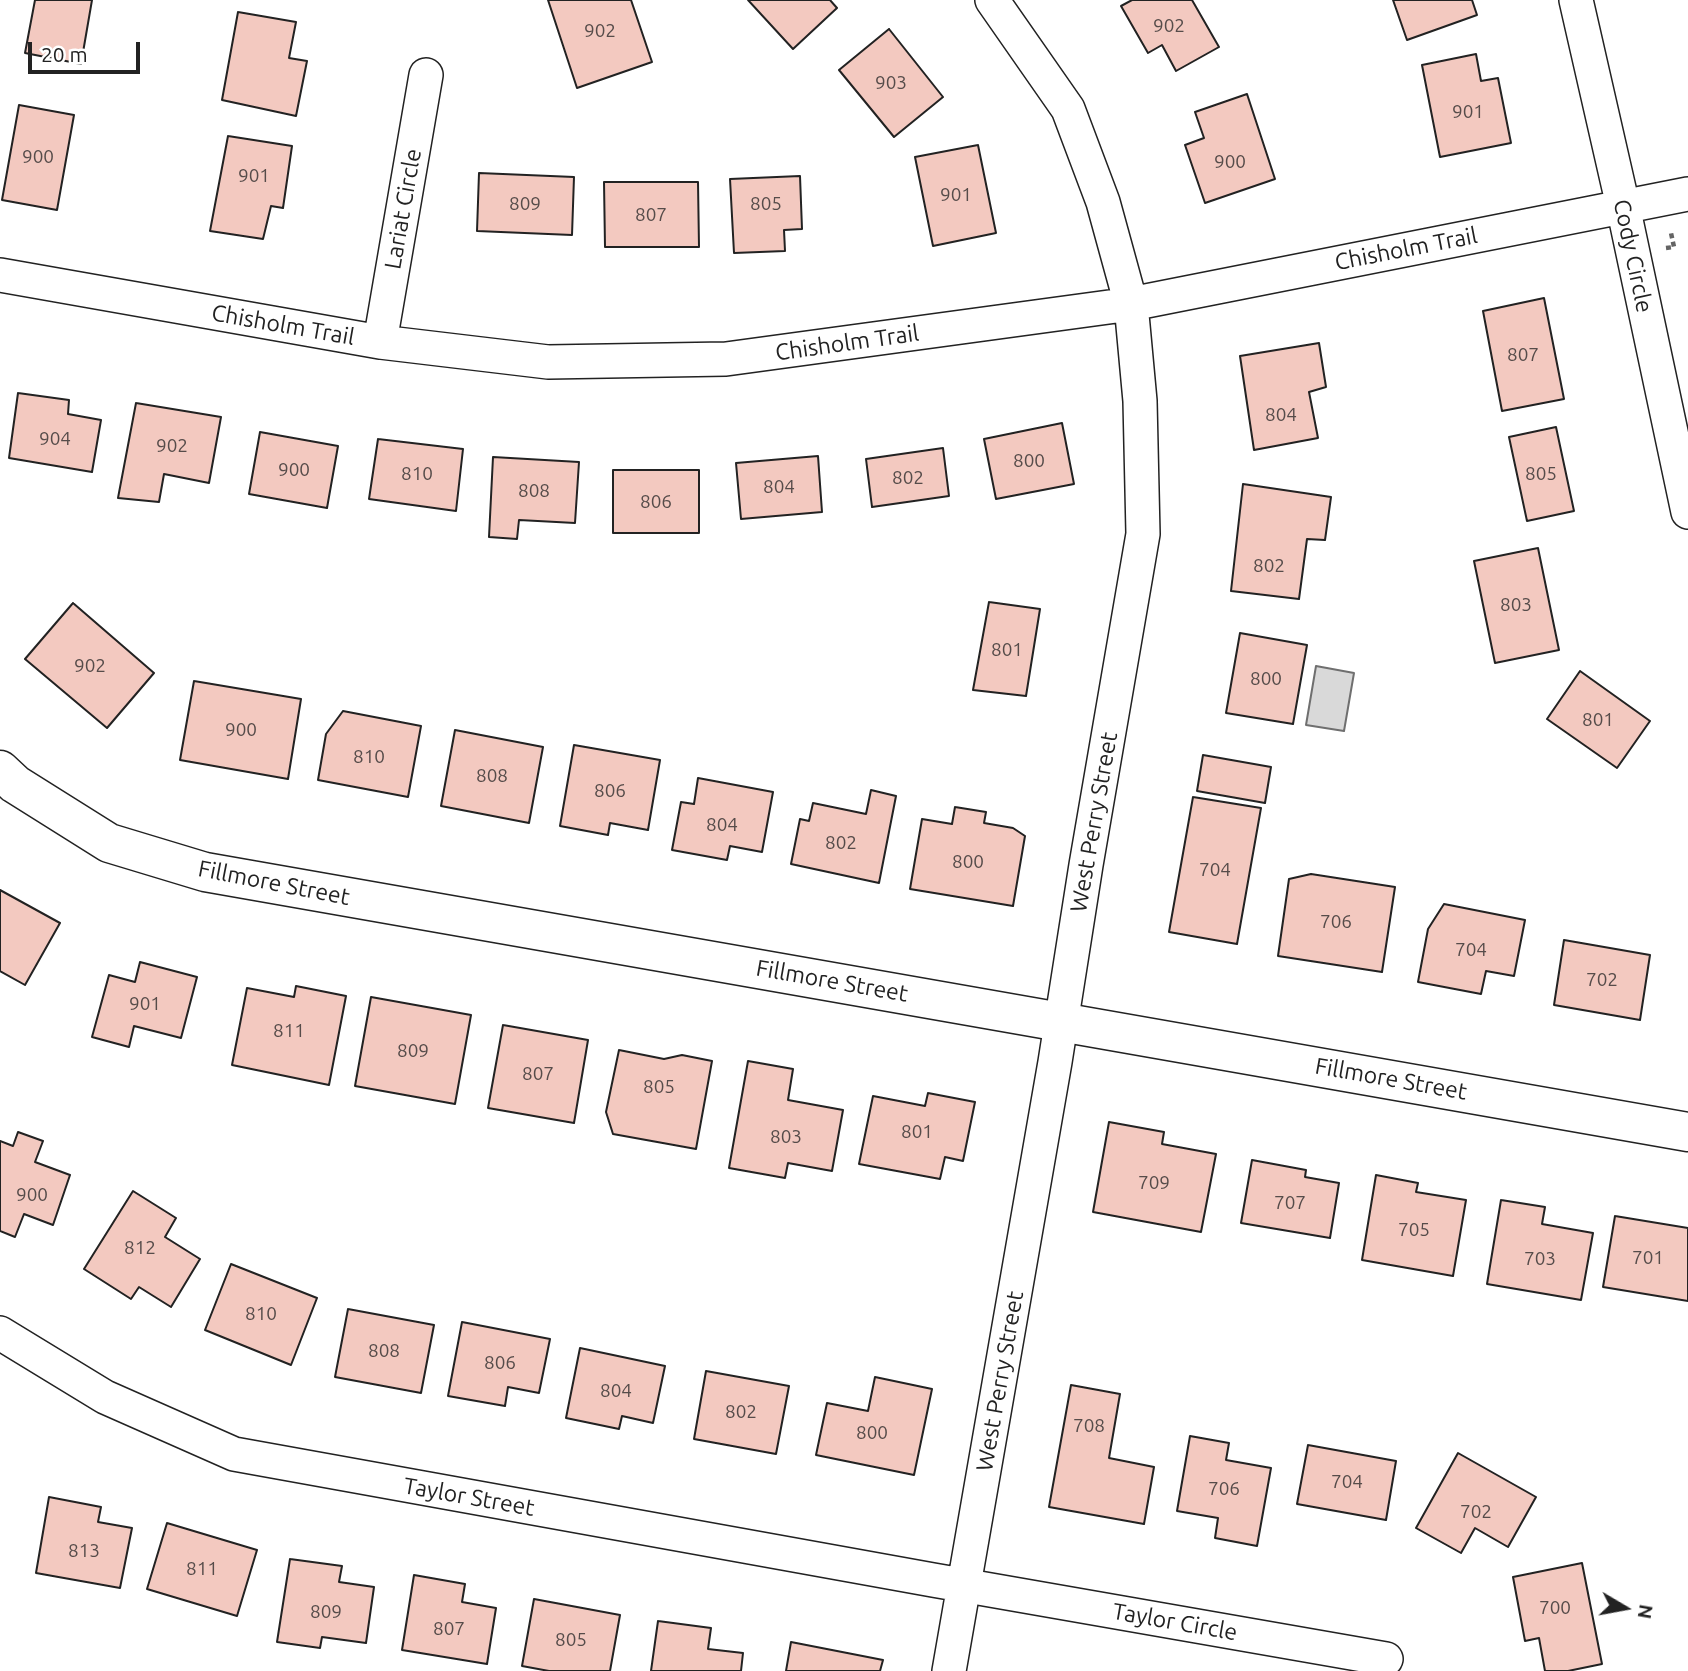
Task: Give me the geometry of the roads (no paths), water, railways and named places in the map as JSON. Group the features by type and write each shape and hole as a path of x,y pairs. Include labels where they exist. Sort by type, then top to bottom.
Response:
{"street":[{"name":"West Perry Street","path":"949,1671 1143,534 1140,401 1130,304 1103,202 1068,109 992,0"},
{"name":"Cody Circle","path":"1576,0 1688,512"},
{"name":"Lariat Circle","path":"380,342 426,75"},
{"name":"Chisholm Trail","path":"0,275 380,342 548,362 726,359 1130,304 1688,194"},
{"name":"Fillmore Street","path":"0,770 15,784 108,843 205,872 1688,1132"},
{"name":"Taylor Street","path":"0,1333 104,1397 234,1454 964,1586"},
{"name":"Taylor Circle","path":"964,1586 1386,1659"}]}
